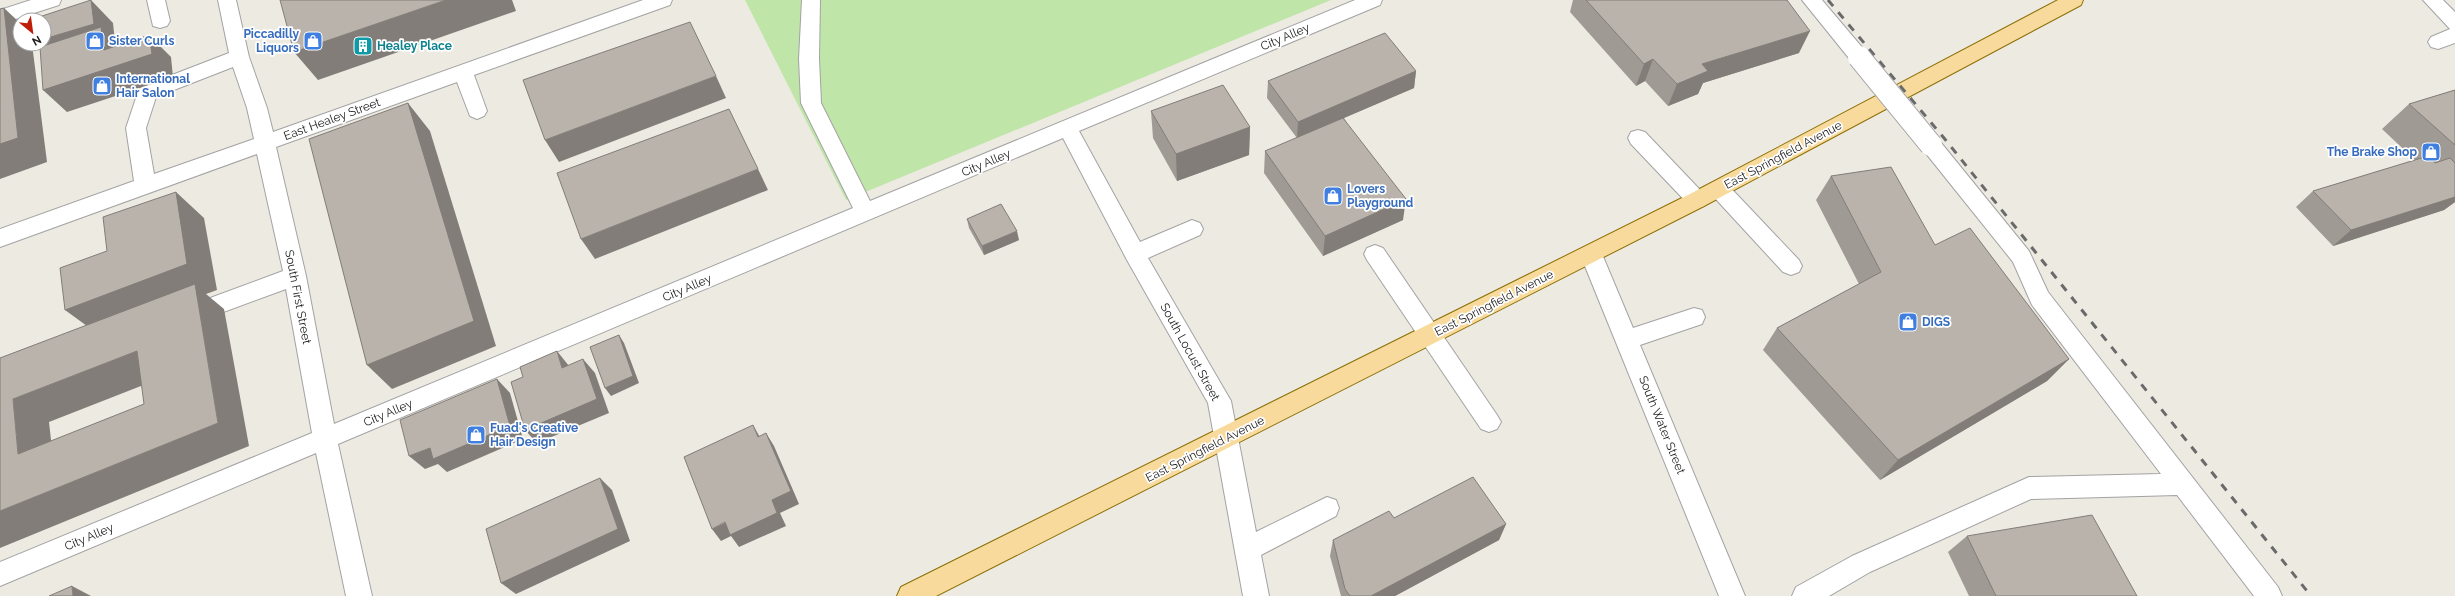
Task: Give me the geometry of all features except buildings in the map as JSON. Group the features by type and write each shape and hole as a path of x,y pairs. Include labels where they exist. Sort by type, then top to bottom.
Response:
{"main road":[{"name":"East Springfield Avenue","path":"910,596 1719,189 2074,0"}],"street":[{"path":"0,17 52,0"},
{"path":"156,0 160,21"},
{"name":"South First Street","path":"227,0 240,57 257,108 295,276 325,439 359,596"},
{"name":"East Healey Street","path":"0,238 663,0"},
{"path":"811,0 809,59 811,103 866,213"},
{"name":"City Alley","path":"0,574 1068,129 1373,0"},
{"path":"1811,0 2021,257 2040,298 2269,596"},
{"path":"2432,0 2455,24"},
{"path":"145,185 136,128 148,92 240,57"},
{"path":"463,72 477,111"},
{"name":"South Locust Street","path":"1068,129 1134,254 1219,401 1256,596"},
{"path":"1638,138 1697,200"},
{"path":"1719,189 1791,266"},
{"path":"1134,254 1192,229"},
{"path":"1375,254 1490,422"},
{"name":"South Water Street","path":"1591,254 1732,596"},
{"path":"169,324 295,276"},
{"path":"1627,340 1694,317"},
{"path":"1805,596 1861,564 2029,488 2183,484"},
{"path":"1247,550 1327,508"}],"green space":[{"path":"745,0 1331,0 846,200"}],"railway":[{"path":"1828,0 1944,138 2311,596"}],"place":[{"name":"Sister Curls","path":"95,41"},
{"name":"Piccadilly Liquors","path":"313,41"},
{"name":"Healey Place","path":"363,46"},
{"name":"International Hair Salon","path":"102,86"},
{"name":"The Brake Shop","path":"2431,152"},
{"name":"Lovers Playground","path":"1333,196"},
{"name":"DIGS","path":"1908,322"},
{"name":"Fuad's Creative Hair Design","path":"476,435"}]}
